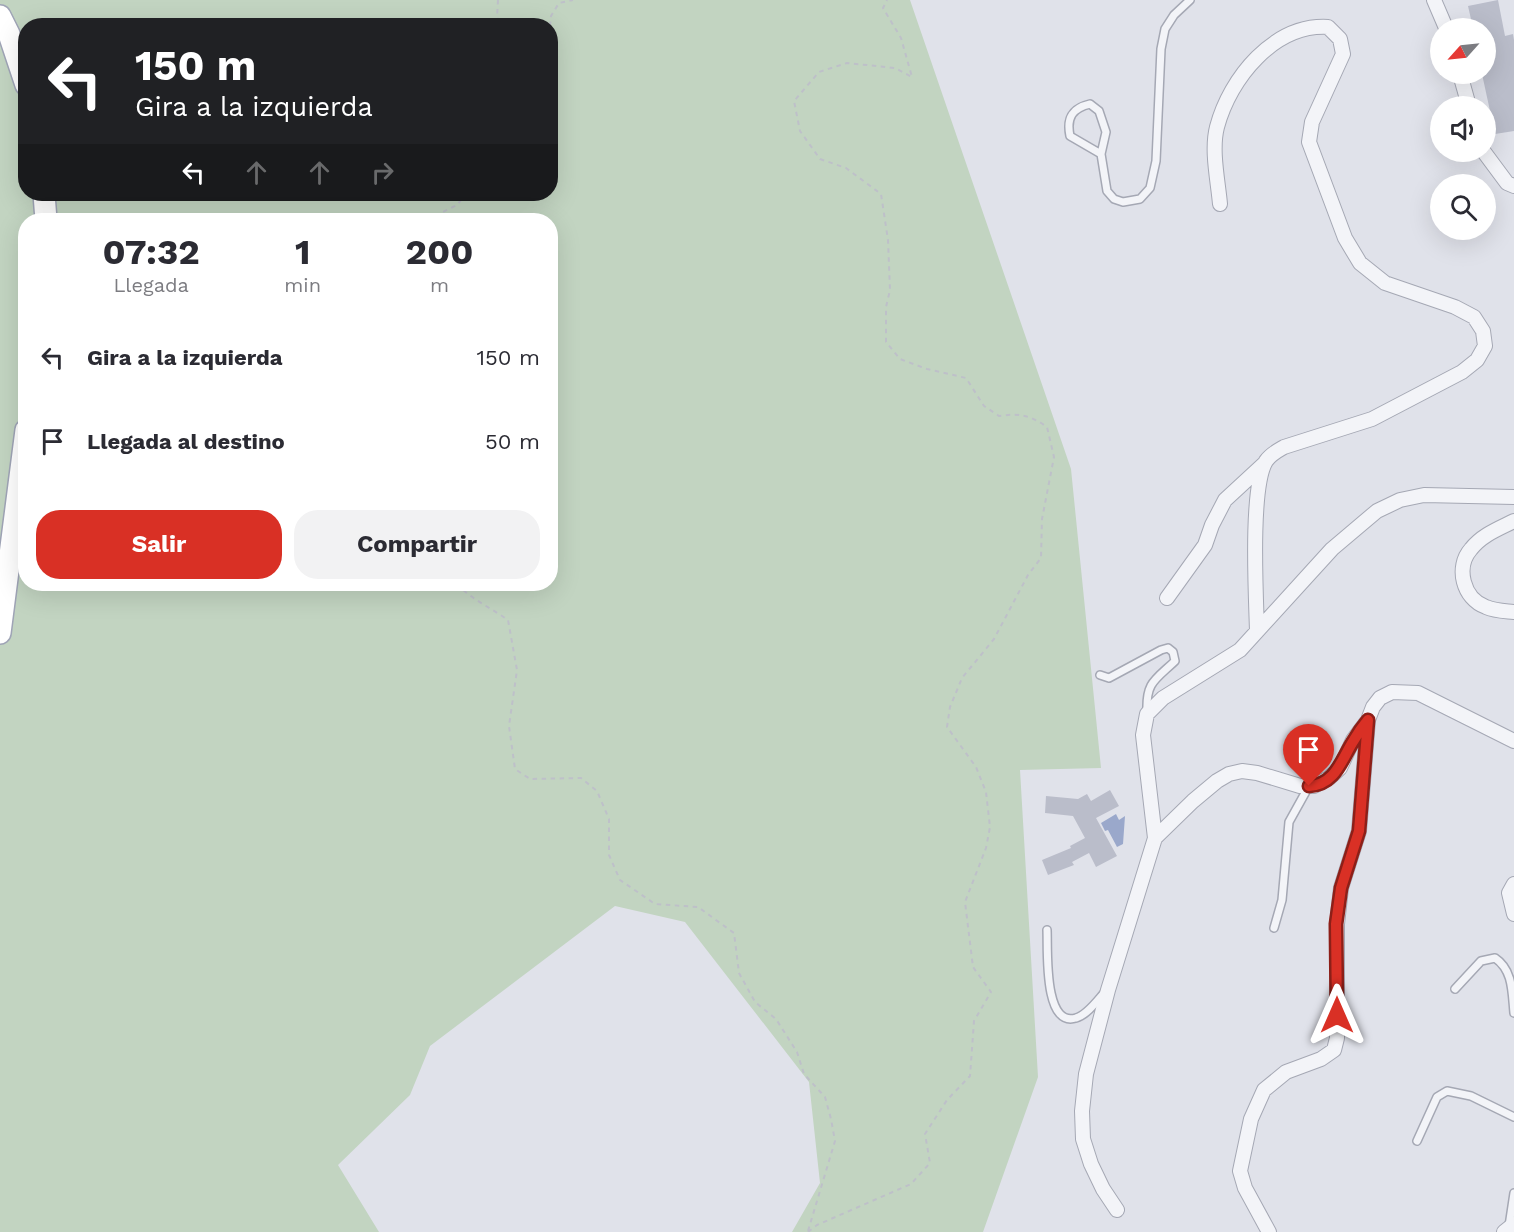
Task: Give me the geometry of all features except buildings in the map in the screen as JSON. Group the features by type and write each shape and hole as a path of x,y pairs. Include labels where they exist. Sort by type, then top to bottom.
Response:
{"main road":[{"path":"0,16 18,61"},
{"path":"0,633 18,492"}],"street":[{"path":"1434,0 1442,18"},
{"path":"1167,598 1205,545 1225,500 1273,453 1284,447 1372,419 1462,372 1478,360 1485,346 1483,331 1474,317 1375,276 1360,263 1345,238 1309,142 1312,122 1343,54 1340,39 1328,27 1311,26 1280,40 1244,70 1234,86 1217,128 1220,204"},
{"path":"1491,162 1507,183 1514,186"},
{"path":"1257,631 1256,537 1260,480 1265,462"},
{"path":"1117,1210 1103,1189 1083,1139 1082,1110 1086,1074 1108,990 1155,838 1143,735 1147,714 1163,698 1240,650 1332,549 1377,511 1400,500 1424,495 1514,497"},
{"path":"1514,521 1479,540 1468,552 1461,568 1462,582 1483,607 1514,612"},
{"path":"1269,1232 1245,1188 1240,1171 1251,1119 1264,1090 1286,1072 1321,1059 1334,1050 1337,1038 1336,924 1341,888 1359,831 1368,720 1372,707 1380,698 1392,692 1418,693 1514,741"},
{"path":"1155,838 1193,801 1229,774 1242,771 1257,772 1300,786 1309,786 1329,778 1340,768 1353,740 1368,720"},
{"path":"1514,884 1509,893 1514,914"}],"lane":[{"path":"1101,154 1070,136 1068,125 1071,114 1080,106 1090,104 1099,111 1106,132 1101,154 1107,191 1114,199 1123,202 1140,199 1150,188 1156,161 1161,49 1165,28 1174,15 1190,0"},
{"path":"1100,675 1109,678 1161,650 1168,648 1173,652 1175,661 1151,684 1146,692 1147,714"},
{"path":"1274,928 1282,900 1289,822 1309,786"},
{"path":"1047,930 1049,988 1055,1007 1066,1017 1074,1019 1082,1015 1108,990"},
{"path":"1455,989 1481,961 1495,958 1504,964 1511,982 1514,1012"},
{"path":"1417,1142 1437,1097 1447,1091 1471,1096 1514,1117"},
{"path":"1509,1228 1514,1193"}],"path":[{"path":"498,0 498,18"},
{"path":"551,18 559,3 573,0"},
{"path":"808,1232 817,1225 911,1184 930,1163 925,1134 947,1100 970,1076 974,1021 991,992 973,967 965,902 986,848 990,826 986,792 976,767 947,727 948,717 962,678 994,639 1028,575 1041,558 1042,519 1054,457 1047,427 1033,417 1016,413 999,416 984,406 966,378 927,369 900,359 886,342 886,307 890,280 888,240 881,194 846,168 820,159 800,130 795,101 819,72 847,63 895,68 912,77 901,38 883,8 887,0"},
{"path":"441,213 457,205 460,201"},
{"path":"463,591 508,620 517,670 509,726 515,769 530,779 580,778 597,791 609,819 609,855 620,880 655,904 698,907 734,933 739,973 755,1002 776,1020 796,1052 804,1074 825,1097 835,1141 808,1232"}],"green space":[{"path":"0,0 910,0 1071,469 1101,768 1020,770 1038,1077 983,1232 792,1232 820,1183 809,1082 685,922 615,906 430,1046 410,1095 338,1165 379,1232 0,1232"}],"water":[{"path":"1116,814 1119,820 1125,816 1123,844 1117,847 1108,830 1105,831 1101,823"}],"route":[{"path":"1309,786 1314,786 1329,778 1340,768 1353,740 1368,720 1359,831 1341,888 1336,924 1337,1015"}]}
